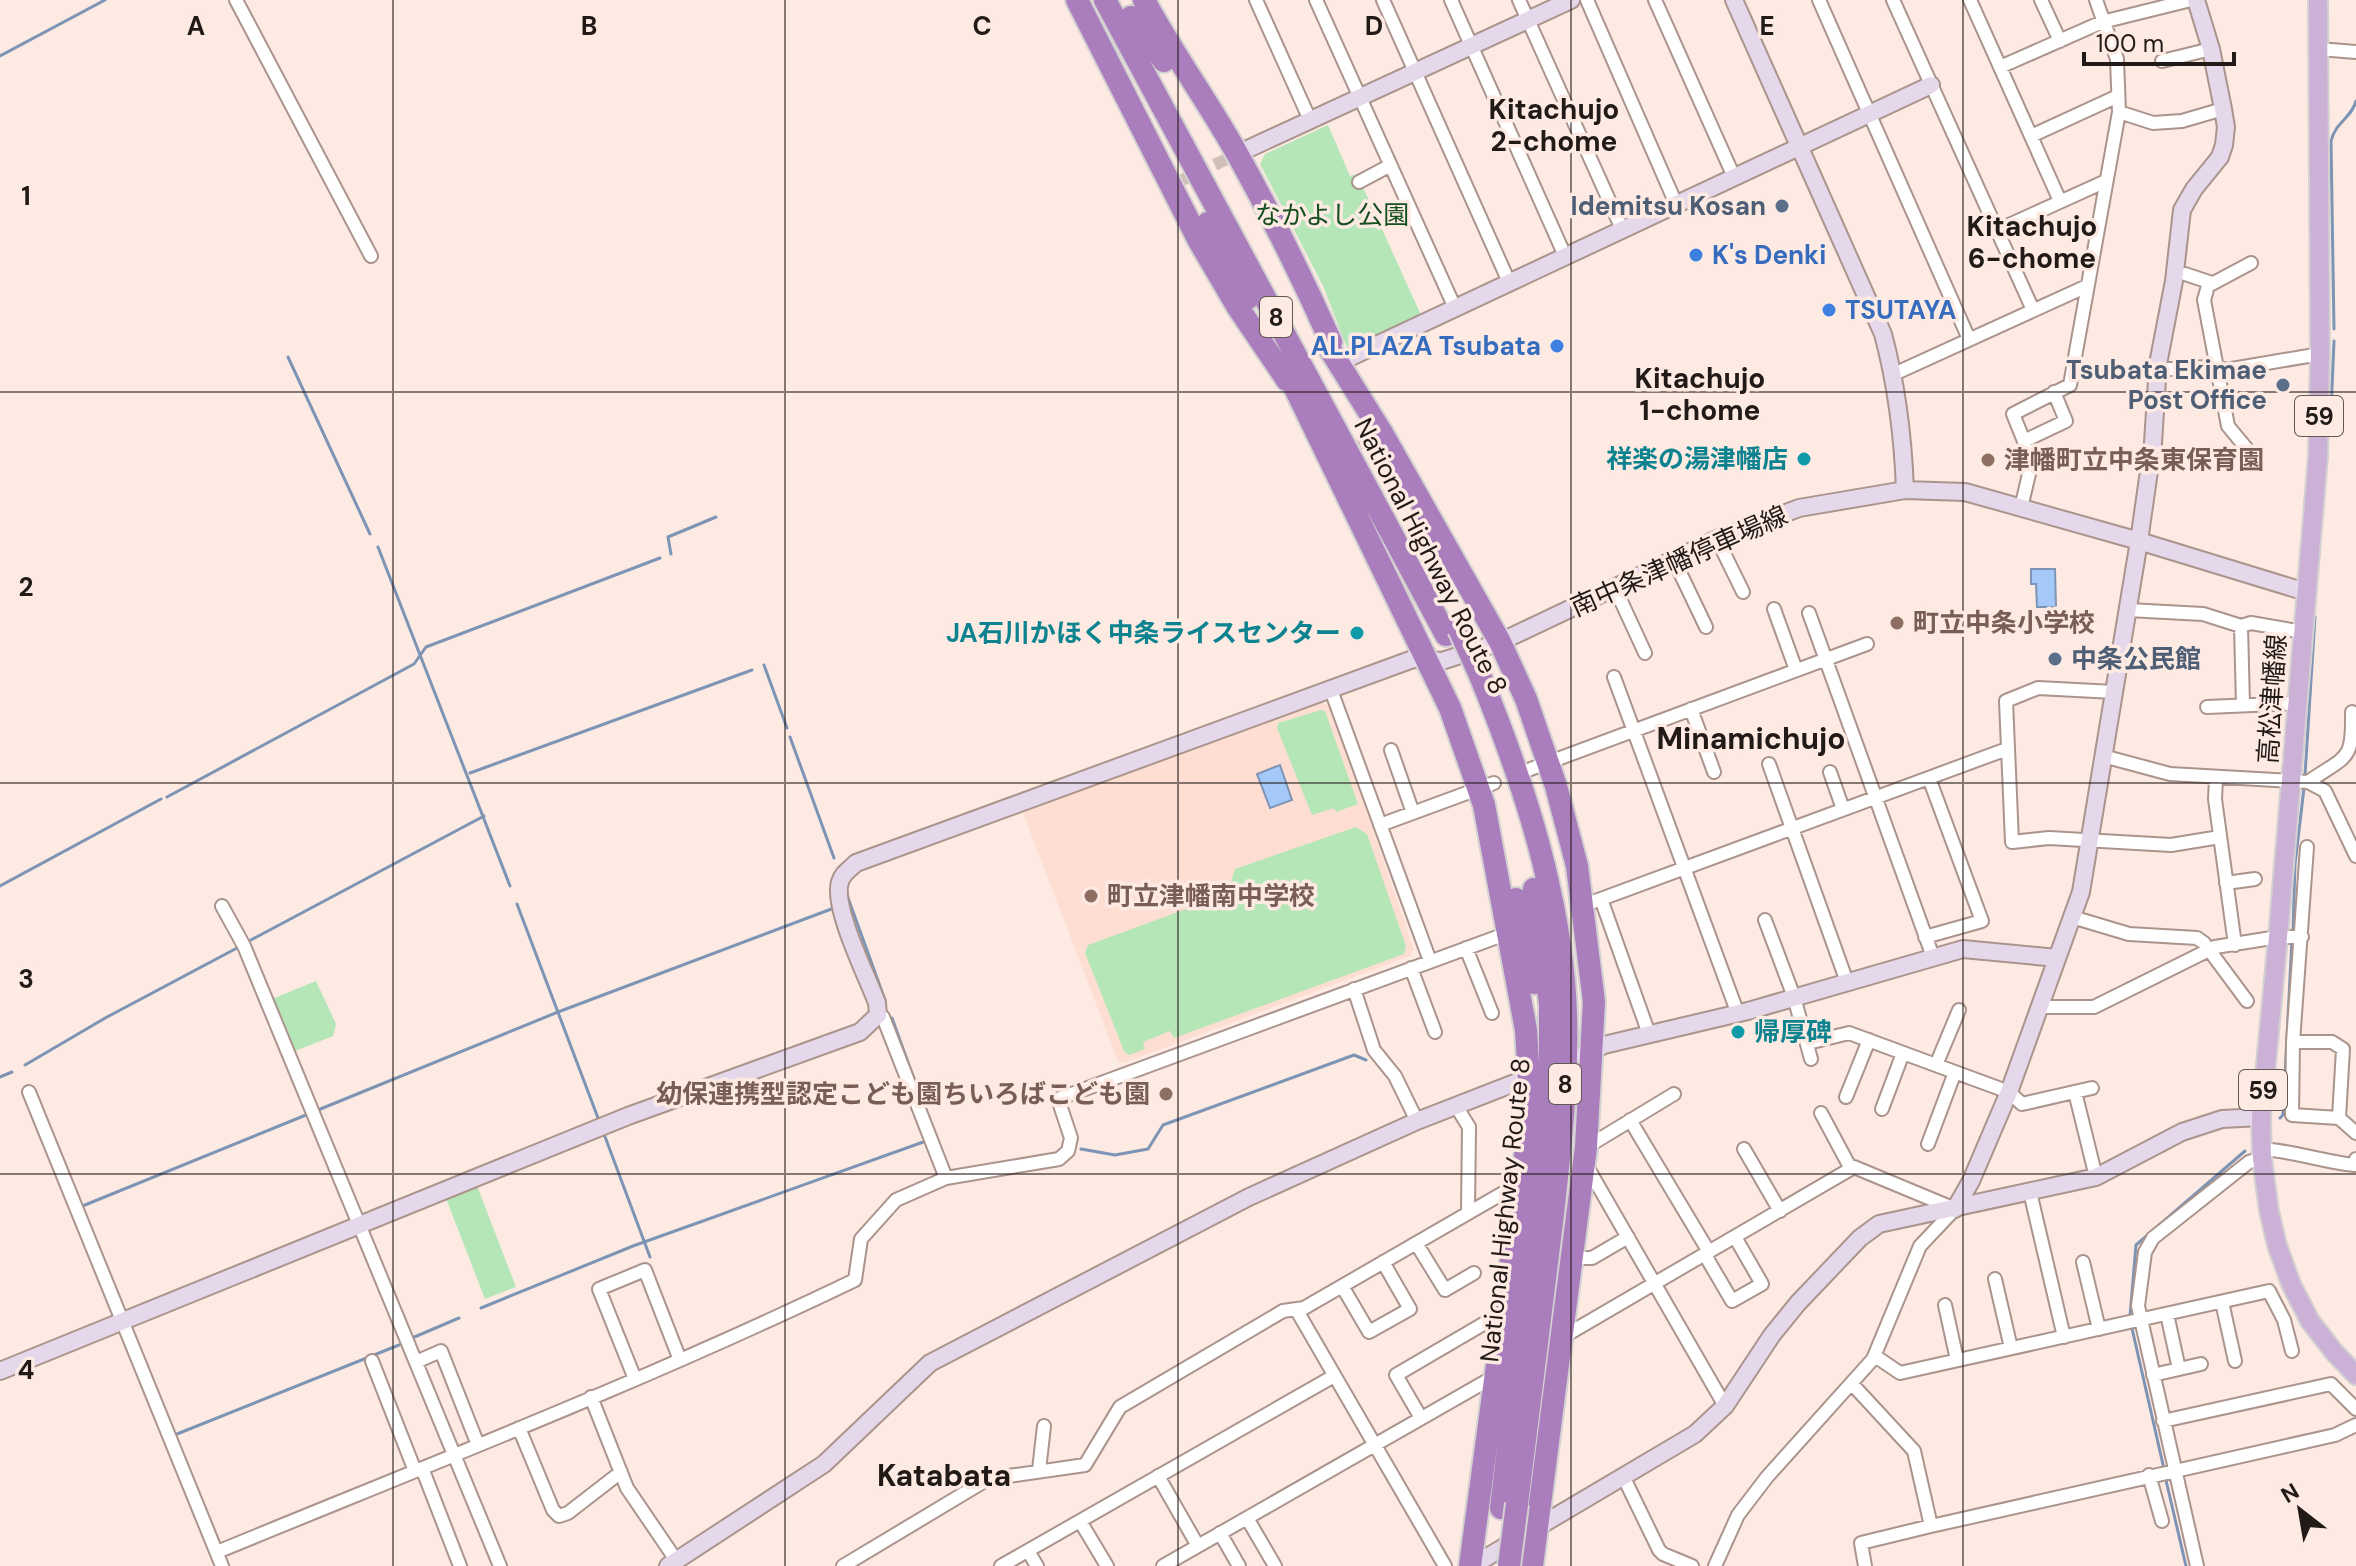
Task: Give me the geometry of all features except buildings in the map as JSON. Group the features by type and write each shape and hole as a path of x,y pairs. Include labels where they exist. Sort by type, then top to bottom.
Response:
{"highway":[{"path":"1077,0 1104,43 1176,182 1218,276 1287,380 1292,382"},
{"path":"1096,0 1292,382 1334,457 1399,605 1430,662 1485,792 1533,1076 1531,1175 1502,1313 1499,1374 1471,1566"},
{"name":"National Highway Route 8","path":"1105,0 1452,632"},
{"path":"1140,11 1233,156 1304,283 1331,342 1334,356 1375,436 1500,642 1526,699 1542,769 1556,786 1592,902 1594,1002 1586,1053 1581,1154 1571,1258 1556,1342 1532,1566"},
{"name":"National Highway Route 8","path":"1140,11 1472,675 1501,727 1534,826 1548,881 1564,980 1565,1087 1546,1273 1509,1506 1494,1566"},
{"name":"8","path":"1140,11 1159,52 1258,217 1296,292 1334,356"},
{"name":"National Highway Route 8","path":"1472,675 1533,884 1550,1004 1550,1046 1531,1175 1509,1506 1509,1566"},
{"name":"8","path":"1542,769 1551,801 1578,973 1570,1135 1554,1260 1546,1273"},
{"name":"8","path":"1485,792 1508,863 1532,973 1541,1047 1537,1146 1531,1175"}],"main road":[{"name":"高松津幡線","path":"2318,0 2318,456 2298,703 2300,782 2292,937 2261,1117 2262,1153 2277,1245 2291,1284 2310,1321 2356,1374"}],"street":[{"path":"236,0 371,256"},
{"path":"1256,0 1310,120"},
{"path":"1316,0 1455,308"},
{"path":"1383,0 1509,282"},
{"path":"1451,0 1565,256"},
{"path":"1519,0 1622,229"},
{"path":"1233,156 1571,0"},
{"path":"1587,0 1676,204"},
{"path":"1655,0 1734,177"},
{"path":"1734,0 1883,334 1894,374 1903,433 1905,490"},
{"path":"1819,0 1969,339"},
{"path":"1893,0 2033,310"},
{"path":"1970,0 2060,201"},
{"path":"2041,0 2060,41"},
{"path":"2021,508 2032,461 2013,414 2070,385 2119,112 2117,59 2096,0"},
{"path":"1715,1566 1738,1515 1757,1490 1780,1460 1853,1385 1875,1356 1920,1246 1955,1209 1971,1181 2009,1092 2081,892 2139,541 2153,443 2157,369 2174,281 2182,210 2194,189 2220,157 2226,127 2211,49 2193,0 2102,22 2000,67"},
{"path":"2162,61 2211,49"},
{"path":"2319,49 2355,51"},
{"path":"1334,356 1455,308 1931,85"},
{"path":"2031,136 2118,96"},
{"path":"2119,112 2153,123 2182,121 2223,109"},
{"path":"1359,182 1389,166"},
{"path":"1998,230 2106,181"},
{"path":"2251,263 2208,286 2204,300 2228,426 2252,455"},
{"path":"2185,274 2212,283"},
{"path":"1894,374 2087,286"},
{"path":"2157,369 2185,370 2215,366 2226,370 2320,354"},
{"path":"2024,441 2066,421 2054,392"},
{"name":"南中条津幡停車場線","path":"878,1015 877,1003 841,912 840,877 856,863 1413,659 1442,661 1500,642 1717,539 1799,508 1905,490 1965,492 2306,592"},
{"path":"1717,539 1743,592"},
{"path":"1674,560 1706,627"},
{"path":"1615,588 1645,653"},
{"path":"1774,609 1796,670"},
{"path":"2128,610 2203,614 2241,626 2251,623 2303,632"},
{"path":"1809,613 1933,957"},
{"path":"2241,626 2243,705"},
{"path":"1542,769 1635,730 1867,644"},
{"path":"1614,677 1738,1014"},
{"path":"2114,692 2038,688 2006,701 2012,842 2049,838 2171,845 2220,837"},
{"path":"1331,690 1430,961"},
{"path":"2207,707 2298,703"},
{"path":"1691,709 1714,772"},
{"path":"2300,782 2349,753 2352,712"},
{"path":"1649,1034 1592,902 2007,749"},
{"path":"1391,750 1413,813"},
{"path":"2103,756 2170,774 2300,782 2325,791 2356,856"},
{"path":"1769,764 1847,982"},
{"path":"1830,772 1843,809"},
{"path":"1925,937 1982,921 1929,778"},
{"path":"2216,778 2215,799 2235,945"},
{"path":"1380,825 1485,792"},
{"path":"2307,847 2292,937 2292,1115 2339,1118 2356,1133"},
{"path":"2226,883 2255,879"},
{"path":"222,906 244,946 454,1455 495,1565"},
{"path":"2072,917 2129,934 2197,938 2247,1001"},
{"path":"1765,920 1794,997 1811,1059"},
{"path":"217,1552 680,1360 855,1280 861,1239 896,1200 946,1178 1059,1159 1068,1151 1071,1138 1058,1099 1508,933"},
{"path":"2039,1007 2094,1007 2209,951 2292,937"},
{"path":"1466,948 1492,1013"},
{"path":"1586,1053 1604,1045 1738,1014 1963,949 2057,958"},
{"path":"1411,968 1435,1032"},
{"path":"1354,989 1374,1050 1395,1076 1417,1121"},
{"path":"1936,1065 1959,1010"},
{"path":"0,1371 628,1116 860,1032 878,1015 883,1017 946,1178"},
{"path":"1808,1043 1849,1033 2009,1092 2022,1104 2092,1088"},
{"path":"1846,1097 1869,1040"},
{"path":"2293,1042 2332,1042 2343,1049 2339,1118"},
{"path":"1882,1109 1903,1053"},
{"path":"1928,1144 1955,1072"},
{"path":"591,1397 636,1504 672,1563 824,1464 930,1363 1249,1197 1417,1121 1533,1076"},
{"path":"29,1092 222,1566"},
{"path":"2075,1092 2096,1177"},
{"path":"1674,1094 1581,1154 1725,1406"},
{"path":"1456,1106 1469,1127 1468,1212"},
{"path":"1821,1113 1851,1169"},
{"path":"1471,1566 1695,1434 1725,1406 1785,1318 1860,1238 1889,1221 2096,1177 2182,1132 2222,1119 2261,1117"},
{"path":"1630,1120 1732,1301 1762,1284 1735,1237"},
{"path":"1744,1149 1780,1211"},
{"path":"2162,1521 2163,1421 2153,1375 2134,1322 2145,1252 2153,1238 2262,1153 2288,1150 2323,1162 2355,1165 2356,1159"},
{"path":"1556,1342 1854,1167 1955,1209"},
{"path":"843,1566 988,1479 1085,1465 1120,1407 1283,1311 1304,1308 1531,1175"},
{"path":"2030,1192 2064,1337"},
{"path":"1571,1258 1592,1258 1628,1237"},
{"path":"1416,1243 1445,1290 1474,1273"},
{"path":"1342,1286 1369,1332 1410,1309 1383,1262"},
{"path":"2083,1262 2099,1329"},
{"path":"635,1379 599,1289 645,1270 680,1360"},
{"path":"1995,1279 2011,1348"},
{"path":"1875,1356 1900,1373 2269,1291 2284,1320 2292,1351"},
{"path":"2222,1302 2235,1361"},
{"path":"1945,1305 1957,1360"},
{"path":"1296,1309 1445,1566"},
{"path":"1421,1418 1396,1375 1502,1313"},
{"path":"2167,1314 2179,1369"},
{"path":"416,1362 441,1351 478,1445"},
{"path":"372,1361 460,1566"},
{"path":"2153,1375 2201,1364"},
{"path":"1169,1564 1499,1374"},
{"path":"1001,1566 1334,1376"},
{"path":"2163,1421 2331,1384 2356,1409"},
{"path":"1853,1385 1914,1451 1931,1526"},
{"path":"1865,1566 1861,1543 2335,1435 2356,1425"},
{"path":"1039,1470 1044,1426"},
{"path":"519,1428 553,1510 559,1516 568,1513 621,1472"},
{"path":"2163,1472 2197,1566"},
{"path":"1158,1476 1198,1546"},
{"path":"1624,1478 1659,1550 1692,1566"},
{"path":"1247,1518 1275,1566"},
{"path":"1080,1521 1107,1566"},
{"path":"1220,1533 1239,1566"},
{"path":"1028,1551 1037,1566"}],"shaded area":[{"path":"1322,703 1330,706 1414,949 1410,956 1124,1063 1118,1061 1023,813 1025,808"}],"green space":[{"name":"なかよし公園","path":"1328,125 1350,176 1357,174 1421,315 1348,350 1323,286 1260,164 1265,154"},
{"path":"1325,711 1358,804 1336,812 1334,808 1312,815 1277,728 1278,723"},
{"path":"1356,827 1367,834 1406,946 1404,954 1174,1038 1170,1031 1143,1042 1145,1049 1129,1055 1124,1051 1085,953 1088,945 1227,894 1235,869"},
{"path":"316,981 336,1024 333,1036 295,1051 272,999"},
{"path":"476,1183 516,1287 485,1299 445,1196"}],"water":[{"path":"2031,569 2055,569 2056,607 2037,607 2036,584 2031,584"},
{"path":"1280,765 1292,800 1270,808 1257,774"}],"waterway":[{"path":"0,56 105,0"},
{"path":"2334,329 2331,141 2356,101"},
{"path":"2330,434 2334,341"},
{"path":"288,357 370,534"},
{"path":"671,554 668,537 716,517"},
{"path":"378,547 510,886"},
{"path":"167,797 414,664 426,647 660,558"},
{"path":"2305,775 2315,617"},
{"path":"764,665 787,728"},
{"path":"470,773 752,670"},
{"path":"790,737 834,858"},
{"path":"2293,932 2295,864 2304,788"},
{"path":"0,886 161,799"},
{"path":"249,941 484,816"},
{"path":"847,895 885,1000"},
{"path":"517,904 598,1118"},
{"path":"318,1110 558,1012 834,908"},
{"path":"2280,1118 2283,1115 2292,939"},
{"path":"25,1065 107,1017 237,948"},
{"path":"892,1018 923,1104"},
{"path":"1081,1149 1115,1155 1148,1149 1163,1125 1354,1055 1366,1060"},
{"path":"0,1077 12,1072"},
{"path":"80,1207 306,1115"},
{"path":"604,1134 650,1257"},
{"path":"481,1308 633,1246 926,1141"},
{"path":"2130,1316 2136,1245 2245,1151"},
{"path":"412,1338 459,1318"},
{"path":"2131,1324 2164,1469"},
{"path":"177,1434 399,1345"},
{"path":"2165,1476 2186,1566"}],"tunnel":[{"path":"1182,180 1229,158"},
{"path":"1343,453 1369,440"}],"place":[{"name":"Idemitsu Kosan","path":"1782,206"},
{"name":"K's Denki","path":"1696,255"},
{"name":"TSUTAYA","path":"1829,310"},
{"name":"AL.PLAZA Tsubata","path":"1557,346"},
{"name":"Tsubata Ekimae Post Office","path":"2283,385"},
{"name":"祥楽の湯津幡店","path":"1804,459"},
{"name":"津幡町立中条東保育園","path":"1988,460"},
{"name":"町立中条小学校","path":"1897,623"},
{"name":"JA石川かほく中条ライスセンター","path":"1357,633"},
{"name":"中条公民館","path":"2055,659"},
{"name":"町立津幡南中学校","path":"1091,896"},
{"name":"帰厚碑","path":"1738,1032"},
{"name":"幼保連携型認定こども園ちいろばこども園","path":"1166,1094"}],"district":[{"name":"Kitachujo 2-chome","path":"1554,125"},
{"name":"Kitachujo 6-chome","path":"2032,242"},
{"name":"Kitachujo 1-chome","path":"1700,394"},
{"name":"Minamichujo","path":"1751,738"},
{"name":"Katabata","path":"944,1475"}]}
